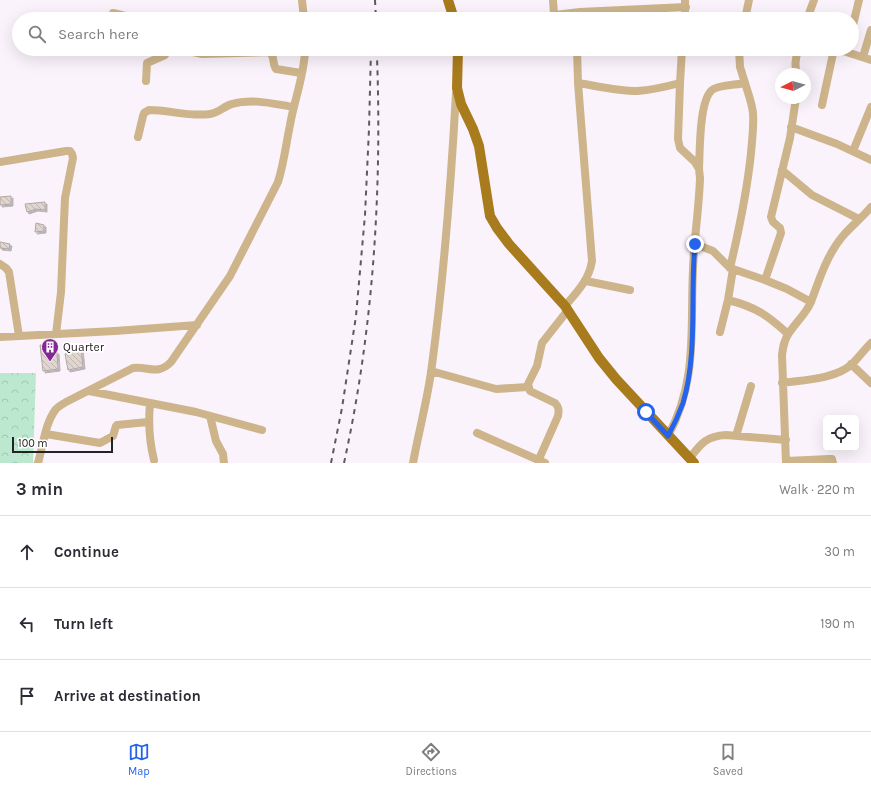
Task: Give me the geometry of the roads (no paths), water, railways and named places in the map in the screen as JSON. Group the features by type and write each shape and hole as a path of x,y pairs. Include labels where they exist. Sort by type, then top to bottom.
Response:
{"main road":[{"path":"448,0 452,12"},
{"path":"458,56 457,88 461,104 474,129 479,146 490,216 497,228 530,268 566,308 599,358 616,379 692,460"}],"street":[{"path":"302,0 303,12"},
{"path":"553,0 554,12"},
{"path":"746,12 748,0"},
{"path":"810,12 814,0"},
{"path":"856,12 859,0"},
{"path":"609,12 686,4"},
{"path":"867,58 871,30"},
{"path":"146,81 147,63 163,56"},
{"path":"272,56 276,69 301,73"},
{"path":"38,463 52,416 57,408 133,368 138,367 153,370 167,367 172,362 230,276 278,182 283,167 304,56"},
{"path":"528,387 536,366 542,343 586,281 591,271 592,248 587,204 578,83 578,56"},
{"path":"682,56 678,139 680,148 695,162 699,169"},
{"path":"720,332 728,300 732,269 744,207 753,130 753,113 740,67 739,56"},
{"path":"796,56 796,68"},
{"path":"822,105 832,56"},
{"path":"578,83 636,91 680,83"},
{"path":"668,436 683,402 692,348 692,287 699,190 702,116 708,94 714,89 745,83"},
{"path":"413,463 431,371 446,232 457,88"},
{"path":"138,137 144,113 149,110 192,114 211,114 218,112 231,104 253,102 294,107"},
{"path":"765,280 781,233 780,228 773,222 771,217 795,104"},
{"path":"853,151 871,107"},
{"path":"791,127 825,139 871,160"},
{"path":"0,162 66,151 70,151 72,154 73,158 64,198 61,292 56,334"},
{"path":"782,170 812,195 859,219"},
{"path":"834,463 832,459 829,458 786,462 782,355 784,343 788,334 812,302 819,280 829,257 841,238 871,208"},
{"path":"695,244 713,251 732,269 787,289 812,302"},
{"path":"0,264 9,272 19,336"},
{"path":"586,281 630,290"},
{"path":"728,300 758,310 771,318 788,334"},
{"path":"0,337 197,325"},
{"path":"782,383 831,375 843,370 851,364 871,343"},
{"path":"851,364 871,383"},
{"path":"431,371 496,389 528,387"},
{"path":"736,436 751,386"},
{"path":"477,433 542,461 559,410 555,403 532,392 528,387"},
{"path":"88,391 210,416 262,430"},
{"path":"150,404 148,434 154,460"},
{"path":"210,416 216,441 223,454 224,463"},
{"path":"46,434 100,442 113,436 117,425 148,422"},
{"path":"692,460 700,445 707,439 717,436 786,440"}],"railway":[{"path":"375,0 376,12"},
{"path":"331,463 342,408 356,316 365,215 371,56"},
{"path":"344,463 354,413 369,312 378,159 377,57"}],"place":[{"name":"Quarter","path":"50,362"}]}
